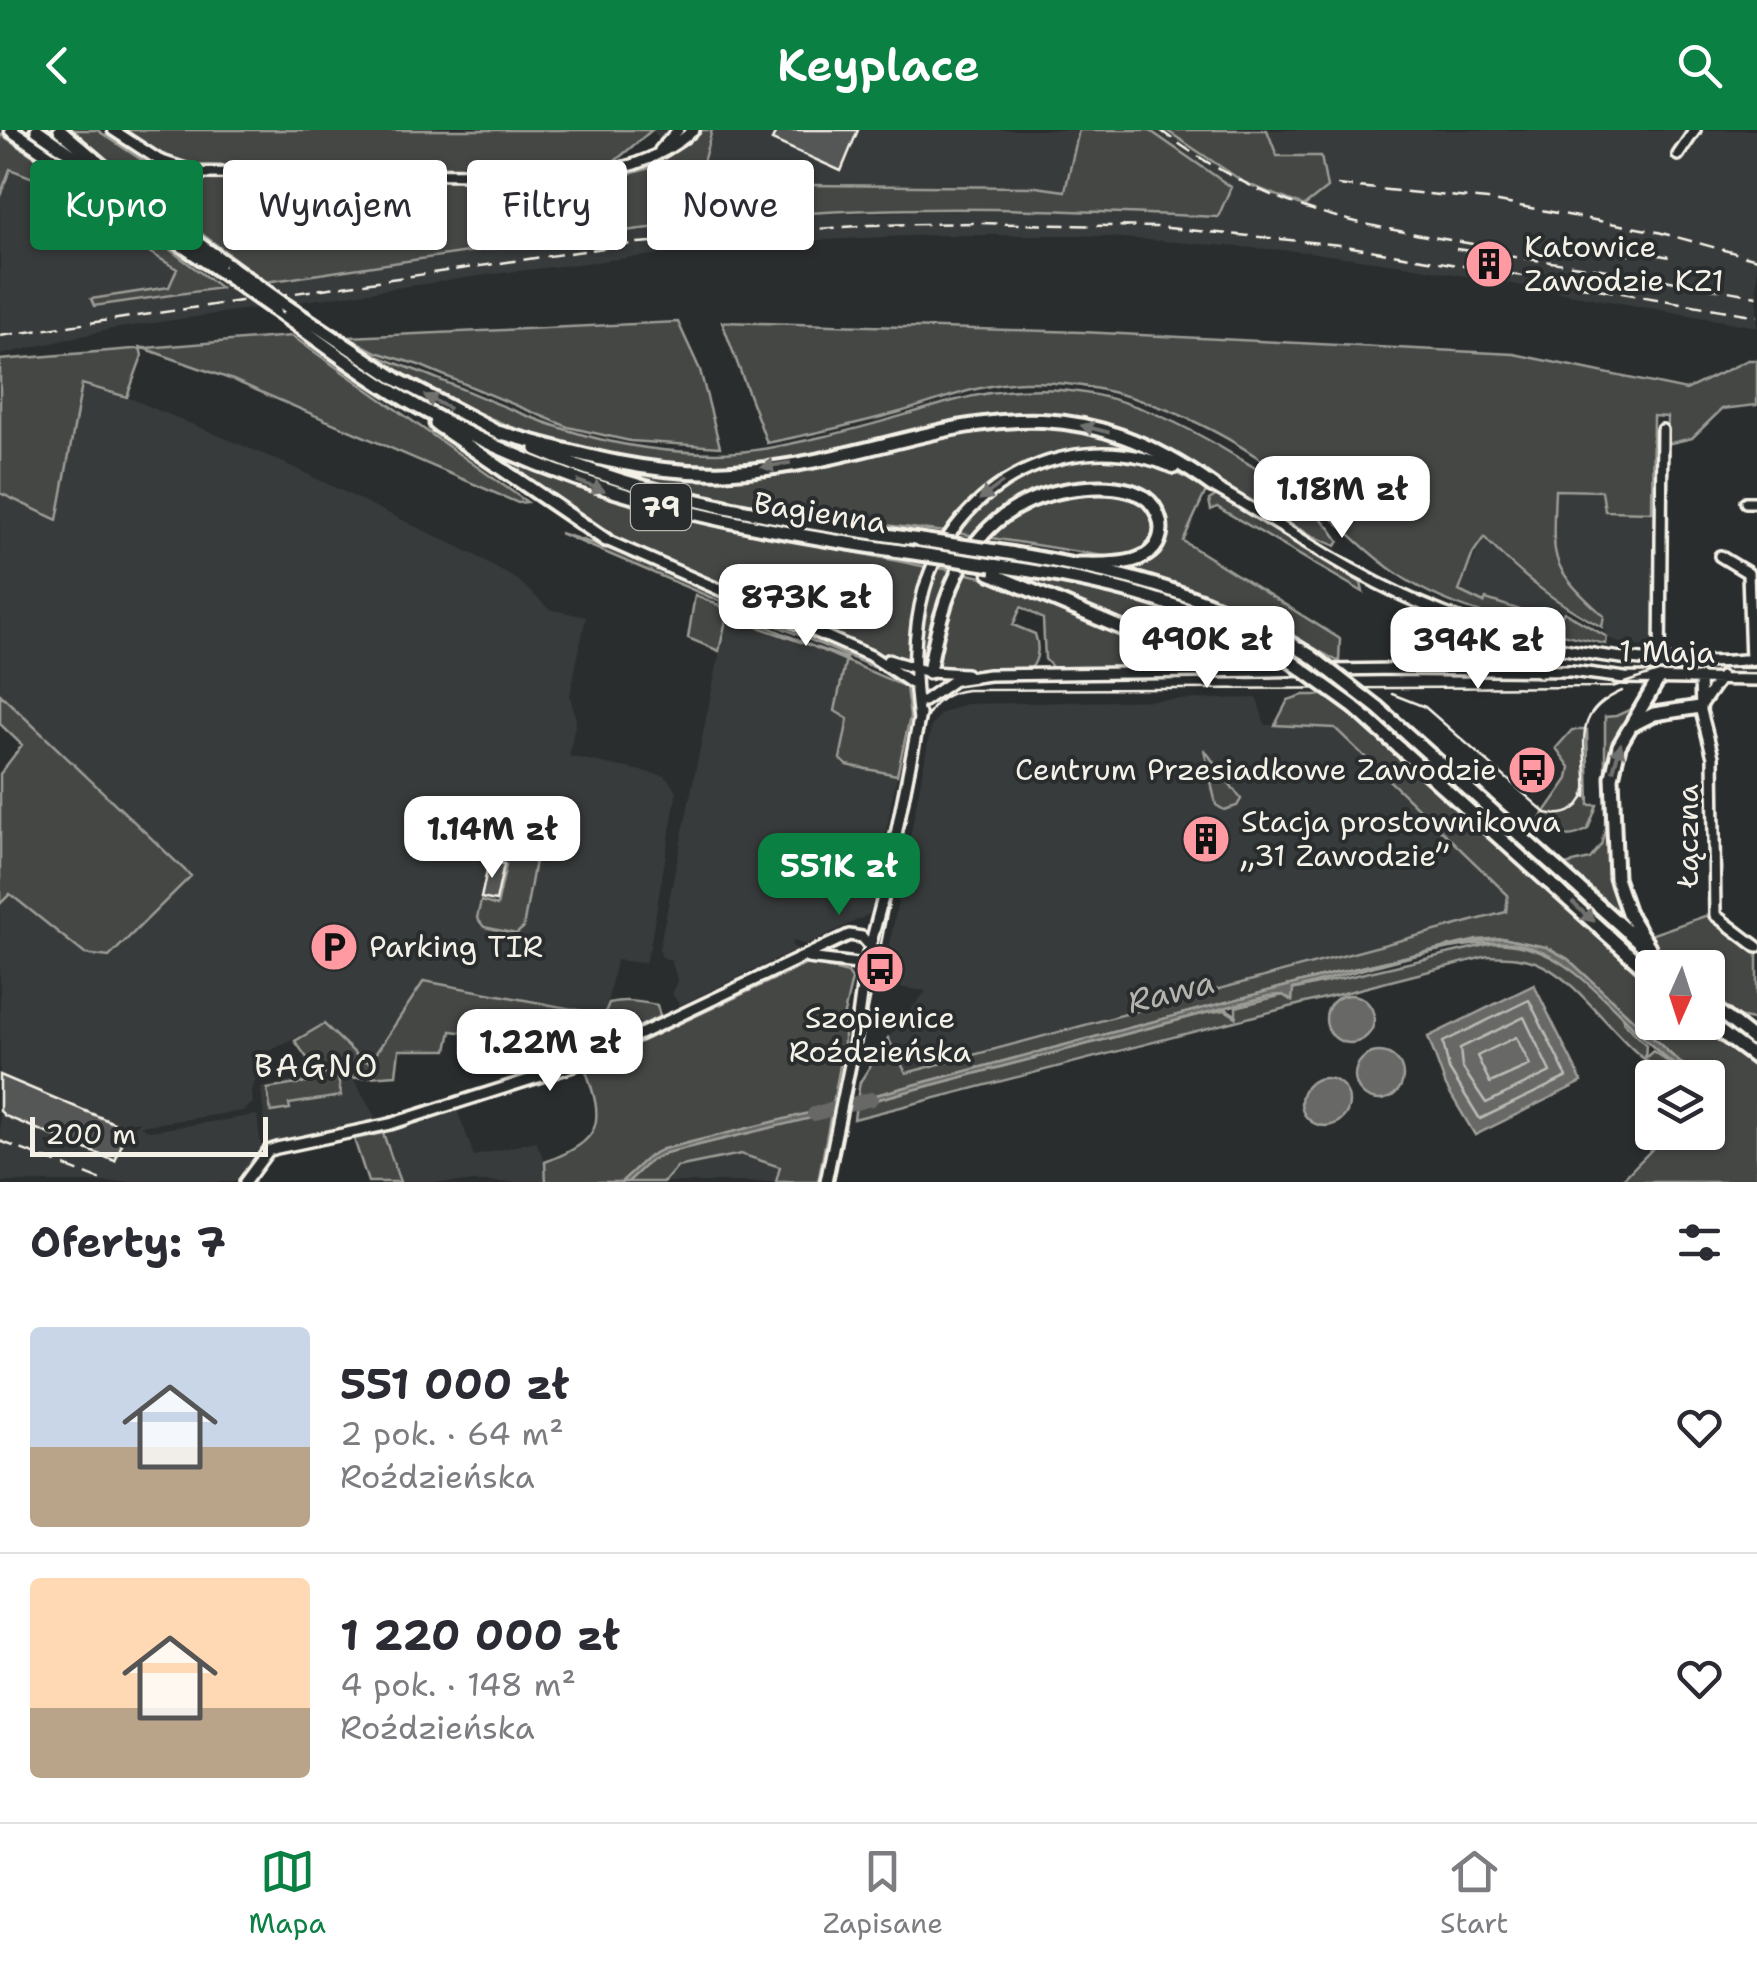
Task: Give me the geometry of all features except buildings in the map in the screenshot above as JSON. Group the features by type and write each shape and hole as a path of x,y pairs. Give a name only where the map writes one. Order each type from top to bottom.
{"main road":[{"name":"Bagienna","path":"11,130 225,269 288,313 307,332 418,408 517,456 612,493 732,524 907,552 944,552 991,569"},
{"name":"Bagienna","path":"37,130 81,160"},
{"path":"60,130 98,160"},
{"name":"Bagienna","path":"201,250 275,310 304,317 398,380 494,430 618,480 692,501 1078,564 1200,597 1311,656 1378,708 1650,950"},
{"path":"418,408 541,499 606,540"},
{"path":"494,430 640,468 727,472 776,466 985,421 1042,420 1095,428 1129,439 1190,469 1214,486"},
{"path":"929,672 942,602 950,582 967,553 1000,520 1044,496 1079,488 1122,490 1148,500 1160,518 1160,528 1148,554 1128,562 1078,564"},
{"path":"991,569 1086,580 1155,597 1222,622 1285,656 1354,707 1635,960"},
{"path":"991,569 1180,653 1240,670"},
{"path":"1650,950 1624,902 1613,862 1613,768 1631,726 1659,678"},
{"path":"1631,726 1654,714 1700,706"},
{"path":"1725,1017 1757,1042"},
{"path":"1728,1020 1757,1034"},
{"path":"1725,1036 1757,1060"}],"street":[{"path":"114,130 159,160 198,173 606,174 628,169 694,130"},
{"path":"658,152 678,130"},
{"path":"1678,154 1696,130"},
{"name":"1 Maja","path":"1660,662 1662,430"},
{"name":"1 Maja","path":"919,720 913,668 924,590 964,515 992,489 1028,468 1062,457 1092,453 1157,460 1214,486 1404,597 1473,625 1532,642 1630,661 1754,660 1748,572 1720,556"},
{"path":"606,540 871,656 929,672 989,675"},
{"path":"1532,642 1544,649 1548,658 1540,672"},
{"path":"871,656 914,685"},
{"path":"1659,678 1660,662"},
{"name":"1 Maja","path":"924,701 954,680 989,675 1240,670 1540,672 1757,680"},
{"path":"826,1182 869,945 929,672"},
{"name":"Łączna","path":"1700,678 1700,706 1713,757 1715,914 1757,947"},
{"path":"1700,706 1721,678"},
{"path":"245,1182 268,1151 390,1124 573,1066 875,923"},
{"path":"849,935 862,937 869,945"},
{"path":"801,958 823,956 865,965"}],"shaded area":[{"path":"68,130 97,130 142,160 104,160"},
{"path":"122,130 652,130 616,160 467,160 467,169 447,168 447,160 223,160 223,165 203,165 203,160 174,160 154,152"},
{"path":"652,130 1079,130 1066,191 1036,187 814,186 814,160 674,160"},
{"path":"703,130 712,130 704,160 662,160"},
{"path":"1079,130 1149,130 1231,187 1218,217 994,209 814,213 814,185 1036,187 1065,191"},
{"path":"1140,130 1757,130 1757,327 1307,252 1082,235 814,240 814,214 1007,209 1218,217"},
{"path":"1166,130 1267,130 1277,156 1321,156 1327,188 1304,206 1245,183"},
{"path":"0,134 40,160 30,160 30,177 10,169 0,196"},
{"path":"10,169 30,176 30,250 147,250 178,269 169,287 92,299 93,303 479,250 627,250 627,232 647,229 647,250 695,250 493,274 112,329 0,355 0,196"},
{"path":"647,169 647,229 627,231 627,175"},
{"path":"203,177 223,180 223,250 203,235"},
{"path":"447,180 467,180 467,250 483,250 266,282 223,250 447,250"},
{"path":"146,250 171,250 221,288 94,306 91,299 169,287 177,269"},
{"path":"678,322 700,370 720,447 630,441 568,427 419,365 376,352 348,337"},
{"path":"722,322 1082,332 1514,354 1686,390 1748,360 1757,360 1757,405 1722,409 1692,438 1667,444 1667,417 1653,416 1652,512 1605,511 1602,491 1555,490 1558,561 1573,585 1604,616 1602,627 1539,588 1484,537 1473,553 1459,591 1484,603 1486,599 1558,622 1564,612 1607,637 1606,644 1502,619 1428,592 1389,568 1262,460 1165,409 1096,388 1060,383 993,385 867,421 767,443"},
{"path":"292,336 527,502 518,503 233,380 143,348"},
{"path":"140,348 142,356 127,397 82,384 57,520 0,493 0,360"},
{"path":"362,350 570,431 637,447 675,451 729,453 782,446 991,393 1027,389 1096,395 1161,416 1242,460 1303,501 1339,541 1336,546 1301,530 1132,436 1057,416 1027,414 967,420 772,461 680,465 636,461 505,425 397,373"},
{"path":"82,384 127,397 282,462 475,555 519,581 549,609 586,617 570,695 576,720 569,756 665,776 677,791 645,963 616,960 605,1015 424,981 370,1063 323,1024 262,1055 252,1092 253,1103 243,1111 140,1126 150,1131 257,1115 261,1146 235,1182 0,1182 0,904 9,894 85,954 190,876 0,694 0,493 57,519"},
{"path":"1023,424 1090,432 1148,453 1087,451 1035,461 989,486 946,532 771,512 661,488 595,466 650,475 712,477 957,431"},
{"path":"466,438 568,482 668,514 927,567 910,634 909,663 870,651 615,539"},
{"path":"1121,458 1166,469 1211,489 1205,493 1183,541 1340,639 1339,662 1207,594 1130,569 1162,542 1152,498 1063,486 976,536 956,533 988,498 1028,474 1073,461"},
{"path":"1555,489 1603,491 1606,511 1658,512 1656,647 1625,646 1607,637 1602,627 1604,616 1571,586 1553,557"},
{"path":"1083,492 1117,493 1149,507 1154,527 1152,542 1142,552 1122,559 986,537 1028,507"},
{"path":"1217,495 1361,583 1363,592 1217,507 1211,510 1209,500"},
{"path":"560,533 607,548 897,672 906,681"},
{"path":"1484,536 1512,567 1567,609 1558,622 1487,599 1484,603 1459,591"},
{"path":"938,568 952,570 939,600 927,654 921,657 922,612"},
{"path":"960,572 1003,582 1206,667 1053,668 1045,659 1043,619 1021,607 1013,625 1035,634 1038,652 1031,668 933,668"},
{"path":"1012,573 1087,587 1152,605 1215,629 1282,663 1219,660 1167,643"},
{"path":"695,595 812,646 727,616 719,651 688,638"},
{"path":"727,616 846,658 836,710 848,719 847,765 897,775 870,914 806,945 793,941 792,946 798,949 680,1005 672,994 678,981 671,961 662,957 659,949"},
{"path":"1488,634 1544,656 1539,665 1488,666"},
{"path":"845,661 906,687 910,717 897,775 847,765 840,759 848,719 835,711"},
{"path":"0,694 191,876 109,957 85,954 10,894 0,904 0,774 22,745 0,724"},
{"path":"1303,695 1328,695 1360,719 1635,967 1635,1021 1568,959 1551,949 1502,938 1477,940 1336,973 857,1100 860,1082 888,1038 906,1073 1506,912 1508,895 1335,728 1275,725 1288,700"},
{"path":"1257,698 1265,725 1335,728 1508,895 1506,912 905,1073 888,1038 926,991 882,985 931,727 940,714 965,704"},
{"path":"1358,701 1639,950 1635,953"},
{"path":"1642,704 1608,783 1611,875 1635,931 1561,866 1590,859 1601,845 1605,830 1605,717"},
{"path":"1572,730 1587,730 1589,805 1597,805 1588,829 1575,835 1561,835 1549,830 1540,819 1568,779 1570,767 1556,748"},
{"path":"1204,749 1241,799 1237,806 1224,810 1216,805"},
{"path":"495,828 535,861 523,928 516,934 484,927 477,918 481,901 497,906 506,865 489,861"},
{"path":"1711,914 1757,952 1757,1014 1753,1020 1733,1016 1725,1009 1725,950 1660,950 1650,935"},
{"path":"1494,943 1514,945 1533,949 1565,965 1621,1014 1635,1034 1635,1040 1646,1045 1645,1058 1653,1051 1665,1060 1646,1060 1556,973 1529,960 1488,956 854,1119 856,1105 1206,1013 1225,1010 1236,1017 1236,1007 1283,995 1292,1000 1292,990"},
{"path":"809,963 848,973 852,979 844,1014 844,1045 818,1182 776,1182 780,1167 741,1154 677,1167 664,1182 546,1182 545,1162 579,1146 594,1127 595,1103 585,1068"},
{"path":"424,981 604,1015 609,1003 645,1003 657,1005 660,1016 578,1057 527,1071 530,1041 451,1031 447,1050 399,1050 396,1075 353,1078 348,1070 319,1075 295,1041 324,1024 362,1060 370,1062"},
{"path":"1655,1040 1722,1040 1757,1065 1757,1182 1620,1182 1651,1150 1725,1150 1725,1060 1677,1060"},
{"path":"348,1070 377,1120 266,1146 261,1088"},
{"path":"338,1077 341,1096 289,1104 290,1109 271,1112 267,1089"},
{"path":"456,1106 474,1156 536,1141 545,1162 546,1182 400,1182 383,1133"},
{"path":"383,1133 400,1182 368,1182 354,1139"},
{"path":"741,1153 781,1167 776,1182 664,1182 677,1167"}],"water":[{"path":"1502,938 1546,947 1568,959 1635,1021 1635,1029 1598,992 1545,954 1517,944 1468,945 1293,989 1292,1001 1283,995 1269,996 856,1105 857,1100 1460,944"},
{"path":"1534,985 1582,1082 1475,1135 1446,1086 1428,1037"},
{"path":"1350,995 1367,1002 1374,1019 1367,1036 1350,1043 1333,1036 1326,1019 1333,1002"},
{"path":"1646,1040 1655,1040 1677,1060 1666,1059"},
{"path":"1379,1052 1396,1059 1403,1076 1396,1093 1379,1100 1362,1093 1355,1076 1362,1059"},
{"path":"1325,1078 1342,1085 1349,1102 1342,1119 1325,1126 1308,1119 1301,1102 1308,1085"},
{"path":"833,1107 832,1113 666,1153 650,1161 628,1182 621,1182 649,1156 663,1149"}],"waterway":[{"path":"1225,1008 1237,1016"},
{"name":"Rawa","path":"814,1114 871,1099"}],"tram line":[{"path":"834,1182 925,721 932,708 947,696 967,690 1612,687 1670,668 1757,668"},
{"path":"1586,797 1587,722 1605,700 1622,691"},
{"path":"1392,694 1425,707 1546,813 1561,814 1573,809 1582,800 1587,785"}],"railway":[{"path":"1160,130 1236,178 1309,209 1473,244"},
{"path":"1337,185 1488,200 1658,232 1757,259"},
{"path":"0,336 638,243 870,225 976,223 1158,227 1340,245 1757,316"},
{"path":"1456,249 1757,296"},
{"path":"1603,250 1630,255"},
{"path":"1654,254 1676,258"},
{"path":"0,1141 106,1182"}],"place":[{"name":"Katowice Zawodzie KZ1","path":"1489,264"},
{"name":"Centrum Przesiadkowe Zawodzie","path":"1532,770"},
{"name":"Stacja prostownikowa „31 Zawodzie”","path":"1206,839"},
{"name":"Parking TIR","path":"334,947"},
{"name":"Szopienice Roździeńska","path":"880,969"}],"district":[{"name":"BAGNO","path":"317,1066"}]}
